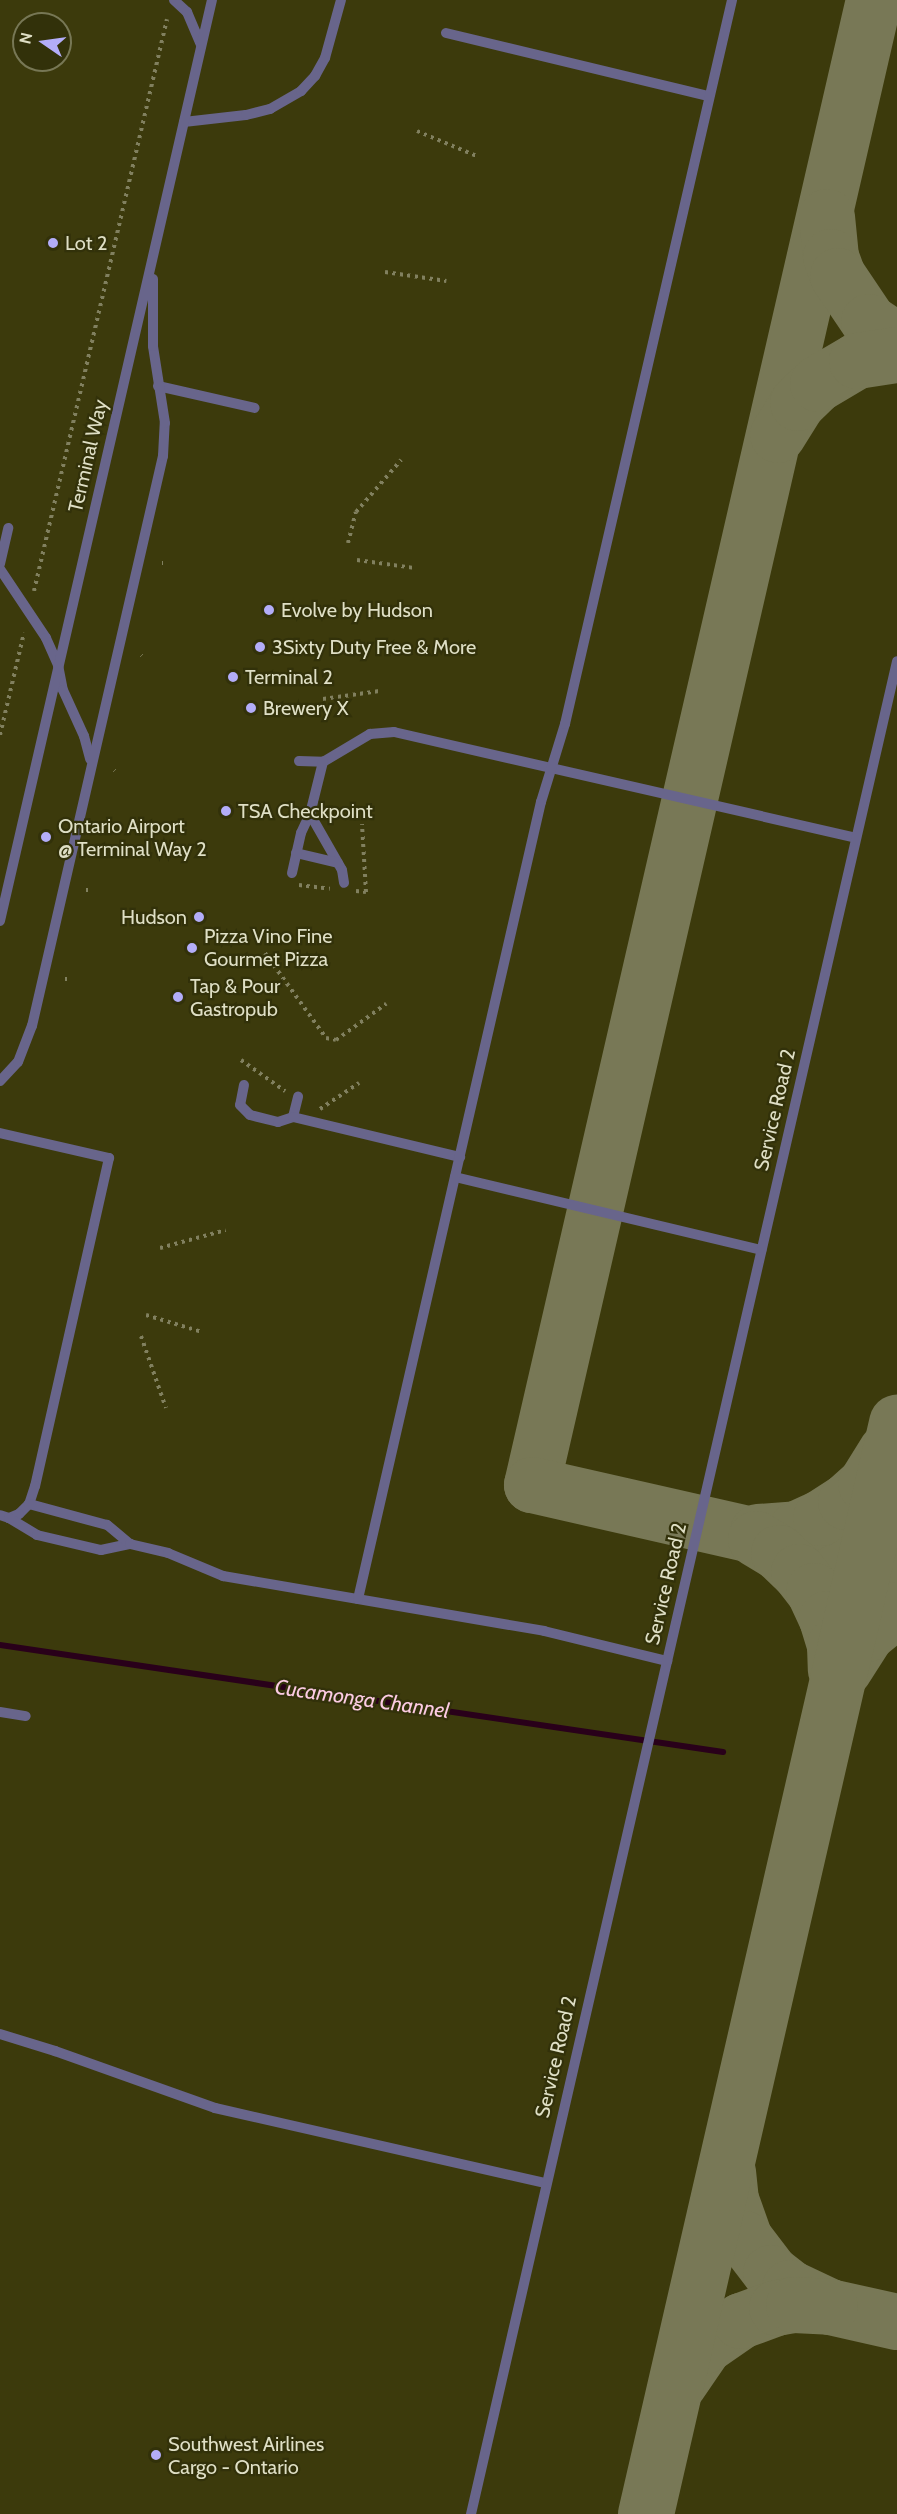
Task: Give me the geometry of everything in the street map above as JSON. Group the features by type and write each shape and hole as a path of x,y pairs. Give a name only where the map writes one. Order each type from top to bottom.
{"lane":[{"path":"174,0 187,12 201,45"},
{"name":"Terminal Way","path":"0,921 212,0"},
{"path":"184,122 246,115 270,109 301,91 315,76 325,57 341,0"},
{"path":"358,1599 541,802 565,724 732,0"},
{"path":"446,33 710,96"},
{"path":"0,1082 18,1062 32,1026 163,456 165,423 153,346 152,261"},
{"path":"158,386 255,408"},
{"path":"0,564 8,528"},
{"path":"0,569 46,638 58,665 63,690 84,736 91,765"},
{"name":"Service Road 2","path":"471,2514 897,661"},
{"path":"299,761 323,762 370,734 382,731 856,838"},
{"path":"292,873 301,833 310,814 323,762"},
{"path":"310,814 338,862 344,883"},
{"path":"296,854 338,862"},
{"path":"244,1085 240,1105 250,1115 278,1122 293,1117 460,1157"},
{"path":"293,1117 298,1097"},
{"path":"0,1133 109,1158 35,1486 29,1504 19,1514 4,1517"},
{"path":"455,1178 761,1250"},
{"path":"29,1504 107,1525 130,1544"},
{"path":"4,1517 37,1535 101,1550 130,1544 168,1553 223,1576 544,1631 667,1661"},
{"path":"0,1712 26,1716"},
{"path":"0,2034 55,2050 237,2114 546,2182"}],"path":[{"path":"0,735 167,19"},
{"path":"417,131 479,158"},
{"path":"385,272 446,280"},
{"path":"348,543 356,512 401,460"},
{"path":"357,560 415,568"},
{"path":"323,699 380,691"},
{"path":"265,953 326,1038 336,1040 386,1004"},
{"path":"160,1248 226,1230"},
{"path":"146,1315 202,1332"},
{"path":"141,1336 166,1408"}],"shaded area":[{"path":"0,0 897,0 897,2514 0,2514"}],"waterway":[{"name":"Cucamonga Channel","path":"0,1645 723,1752"}],"taxiway":[{"path":"874,0 532,1485 897,1568"},
{"path":"827,217 831,257 838,276 869,322 897,341"},
{"path":"778,435 798,403 818,384 857,361 897,355"},
{"path":"646,2514 897,1423"},
{"path":"758,1532 797,1529 821,1518 846,1502 866,1484 887,1451"},
{"path":"756,1539 779,1553 799,1572 814,1591 827,1619 835,1646 836,1670"},
{"path":"844,1670 867,1634 897,1610"},
{"path":"728,2172 731,2200 745,2239 771,2273 790,2288 830,2307 897,2322"},
{"path":"679,2384 705,2346 741,2321 777,2308 794,2305 830,2307"}],"place":[{"name":"Lot 2","path":"53,243"},
{"name":"Evolve by Hudson","path":"269,610"},
{"name":"3Sixty Duty Free & More","path":"260,647"},
{"name":"Terminal 2","path":"233,677"},
{"name":"Brewery X","path":"251,708"},
{"name":"TSA Checkpoint","path":"226,811"},
{"name":"Ontario Airport @ Terminal Way 2","path":"46,837"},
{"name":"Hudson","path":"199,917"},
{"name":"Pizza Vino Fine Gourmet Pizza","path":"192,948"},
{"name":"Tap & Pour Gastropub","path":"178,997"},
{"name":"Southwest Airlines Cargo - Ontario","path":"156,2455"}]}
